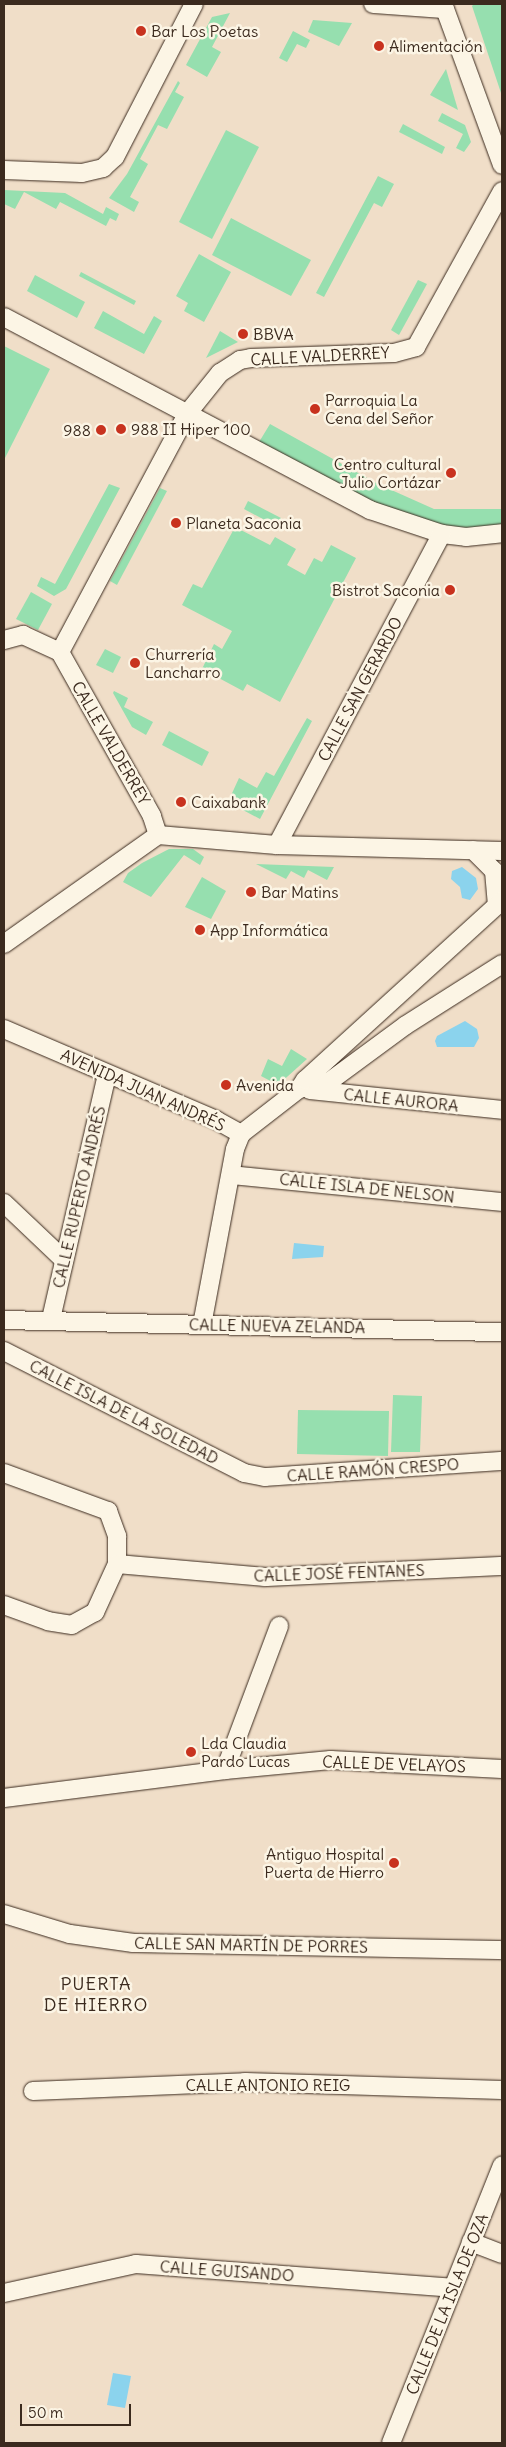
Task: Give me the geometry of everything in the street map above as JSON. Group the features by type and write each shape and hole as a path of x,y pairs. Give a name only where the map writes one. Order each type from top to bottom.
{"street":[{"path":"4,170 82,173 103,168 115,157 194,4"},
{"path":"373,4 447,6 502,165"},
{"name":"CALLE VALDERREY","path":"163,836 60,652 187,414 220,373 240,360 394,353 416,347 502,191"},
{"path":"4,317 370,510 442,534 466,537 502,533"},
{"name":"CALLE SAN GERARDO","path":"277,844 442,534"},
{"path":"4,640 23,635 60,652"},
{"path":"4,944 163,836 277,844 502,851"},
{"path":"241,1134 299,1089 305,1080 500,903 494,871 473,850"},
{"path":"299,1089 330,1081 406,1025 502,964"},
{"name":"AVENIDA JUAN ANDRÉS","path":"4,1029 216,1120 241,1134 235,1149 202,1325"},
{"name":"CALLE RUPERTO ANDRÉS","path":"52,1319 106,1074"},
{"name":"CALLE AURORA","path":"299,1089 502,1110"},
{"name":"CALLE ISLA DE NELSON","path":"231,1175 502,1202"},
{"path":"4,1203 64,1260"},
{"name":"CALLE NUEVA ZELANDA","path":"4,1320 52,1319 202,1325 502,1332"},
{"name":"CALLE ISLA DE LA SOLEDAD","path":"4,1351 244,1473"},
{"name":"CALLE RAMÓN CRESPO","path":"244,1473 266,1477 502,1462"},
{"path":"4,1472 108,1511 117,1536 117,1564 95,1612 72,1625 48,1622 4,1605"},
{"name":"CALLE JOSÉ FENTANES","path":"117,1564 265,1577 502,1566"},
{"path":"225,1770 279,1626"},
{"name":"CALLE DE VELAYOS","path":"4,1798 225,1770 332,1760 502,1769"},
{"name":"CALLE SAN MARTÍN DE PORRES","path":"4,1914 70,1934 133,1943 502,1950"},
{"name":"CALLE ANTONIO REIG","path":"33,2090 245,2082 502,2090"},
{"name":"CALLE DE LA ISLA DE OZA","path":"391,2443 502,2165"},
{"path":"471,2242 502,2254"},
{"name":"CALLE GUISANDO","path":"4,2293 136,2264 452,2288"}],"green space":[{"path":"474,4 502,4 502,96 472,6"},
{"path":"230,13 212,47 221,52 207,77 186,65 212,17"},
{"path":"313,20 352,23 339,46 308,32"},
{"path":"293,31 310,40 306,48 297,44 287,62 279,58"},
{"path":"446,69 458,110 430,95"},
{"path":"178,81 180,83 175,92 184,97 167,129 158,125 140,159 148,164 130,197 139,202 134,212 109,198 127,174"},
{"path":"442,113 465,125 471,142 464,152 456,148 463,134 438,121"},
{"path":"403,124 445,147 442,154 399,132"},
{"path":"226,130 259,147 212,239 179,222"},
{"path":"378,176 394,184 382,207 374,203 324,297 316,293"},
{"path":"4,190 65,193 103,214 106,207 119,214 116,221 110,218 106,226 60,202 56,209 24,192 15,209 4,204"},
{"path":"231,218 311,260 291,296 212,255"},
{"path":"199,254 231,272 204,322 184,311 188,303 176,296"},
{"path":"81,272 136,301 134,305 79,276"},
{"path":"35,275 85,302 77,318 27,291"},
{"path":"418,280 427,284 399,335 391,330"},
{"path":"103,311 144,334 154,316 162,321 144,354 94,328"},
{"path":"220,331 238,342 206,358"},
{"path":"4,346 50,369 4,460"},
{"path":"270,424 378,484 434,509 502,509 502,529 444,532 373,507 256,447"},
{"path":"109,484 120,488 66,589 54,596 37,586 41,577 55,584"},
{"path":"160,488 167,491 117,585 110,581"},
{"path":"248,501 281,518 276,526 244,509"},
{"path":"235,527 270,545 275,537 296,549 287,565 305,575 314,558 322,562 331,545 356,558 280,702 247,684 243,691 202,669 214,644 222,649 232,631 182,605 193,584 202,588"},
{"path":"31,592 52,604 38,630 16,619"},
{"path":"105,649 121,657 113,673 96,665"},
{"path":"114,691 128,698 124,707 153,722 146,735 132,727 113,693"},
{"path":"307,718 312,721 260,819 228,802 239,778 257,788 266,772 274,776"},
{"path":"169,731 209,752 202,766 162,745"},
{"path":"169,849 193,849 204,857 200,865 184,855 151,897 123,882 128,873 142,863"},
{"path":"256,864 334,867 327,880 308,870 304,878 291,871 286,879"},
{"path":"202,877 226,891 211,919 185,907"},
{"path":"291,1049 307,1059 278,1085 261,1076 268,1059 282,1066"},
{"path":"393,1395 422,1396 420,1452 391,1452"},
{"path":"298,1410 389,1411 388,1456 297,1454"}],"water":[{"path":"462,867 476,878 478,889 470,900 462,898 460,887 451,879 452,871"},
{"path":"465,1021 477,1029 479,1038 474,1047 437,1047 435,1041 437,1036"},
{"path":"294,1243 324,1246 323,1257 292,1259"},
{"path":"113,2373 131,2376 125,2408 107,2405"}],"place":[{"name":"Bar Los Poetas","path":"141,31"},
{"name":"Alimentación","path":"379,46"},
{"name":"BBVA","path":"243,334"},
{"name":"Parroquia La Cena del Señor","path":"315,409"},
{"name":"988 II Hiper 100","path":"121,429"},
{"name":"988","path":"101,430"},
{"name":"Centro cultural Julio Cortázar","path":"451,473"},
{"name":"Planeta Saconia","path":"176,523"},
{"name":"Bistrot Saconia","path":"450,590"},
{"name":"Churrería Lancharro","path":"135,663"},
{"name":"Caixabank","path":"181,802"},
{"name":"Bar Matins","path":"251,892"},
{"name":"App Informática","path":"200,930"},
{"name":"Avenida","path":"226,1085"},
{"name":"Lda Claudia Pardo Lucas","path":"191,1752"},
{"name":"Antiguo Hospital Puerta de Hierro","path":"394,1863"}],"district":[{"name":"PUERTA DE HIERRO","path":"96,1995"}]}
